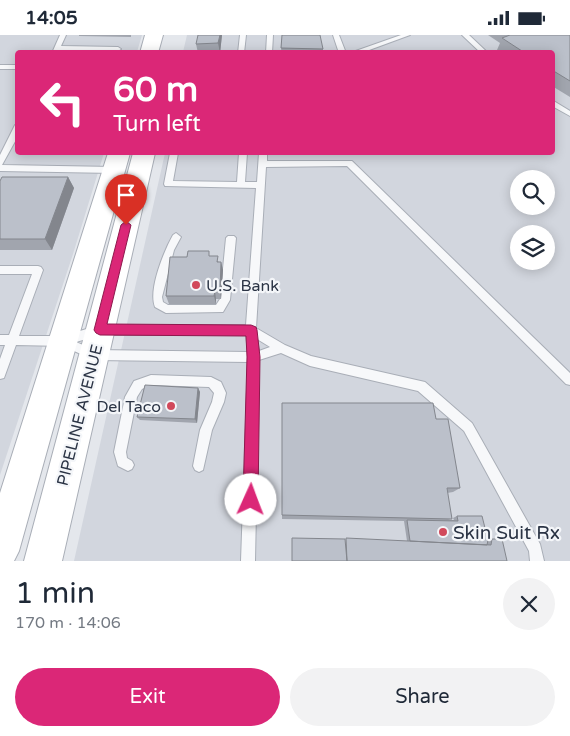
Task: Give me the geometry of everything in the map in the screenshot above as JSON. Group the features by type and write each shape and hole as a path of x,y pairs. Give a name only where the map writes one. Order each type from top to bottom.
{"main road":[{"path":"150,50 154,35"},
{"path":"116,161 142,161"},
{"name":"PIPELINE AVENUE","path":"0,551 116,161"},
{"name":"PIPELINE AVENUE","path":"43,561 142,161"}],"lane":[{"path":"63,35 56,50 118,49"},
{"path":"241,50 243,35"},
{"path":"268,50 270,35"},
{"path":"336,35 342,50"},
{"path":"362,50 407,35"},
{"path":"465,35 482,50"},
{"path":"0,67 15,67"},
{"path":"555,104 570,114"},
{"path":"0,163 15,133"},
{"path":"174,155 168,184 261,185"},
{"path":"241,184 243,155"},
{"path":"248,561 254,357 251,330 263,155"},
{"path":"0,168 116,161"},
{"path":"262,164 349,163 570,380"},
{"path":"176,237 169,249 157,297 159,304 166,309 219,309 225,300 231,238"},
{"path":"0,270 38,270 0,374"},
{"path":"63,341 97,342 251,330 280,348 310,361 420,386 468,427 535,549 537,561"},
{"path":"0,340 97,342 254,357 280,348"},
{"path":"128,465 122,462 120,452 131,397 134,389 141,382 151,380 211,382 217,386 220,393 218,402 206,430 199,466"}],"shaded area":[{"path":"0,35 142,35 138,50 15,50 15,155 103,155 73,254 0,475"},
{"path":"187,35 570,35 570,561 74,561 165,155 555,155 555,50 183,50"}],"building":[{"path":"198,35 220,35 218,43 196,44"},
{"path":"282,35 320,35 323,49 281,48"},
{"path":"510,35 570,35 570,81 555,72 555,50 520,50 502,38"},
{"path":"2,177 68,177 45,239 0,239 0,181"},
{"name":"U.S. Bank","path":"188,251 209,251 209,256 218,256 217,262 221,262 220,291 215,291 214,296 166,296 170,257 187,257"},
{"name":"Del Taco","path":"145,385 198,388 195,419 137,417"},
{"path":"282,403 433,403 436,419 448,419 460,488 447,488 452,519 282,515"},
{"name":"Skin Suit Rx","path":"457,516 482,516 488,540 487,545 410,541 407,520 458,521"},
{"path":"292,538 345,539 347,561 292,561"},
{"path":"346,538 491,545 492,539 502,539 507,561 347,561"}],"place":[{"name":"U.S. Bank","path":"196,285"},
{"name":"Del Taco","path":"171,406"},
{"name":"Skin Suit Rx","path":"443,532"}],"route":[{"path":"126,225 100,330 251,330 254,357 251,500"}]}
